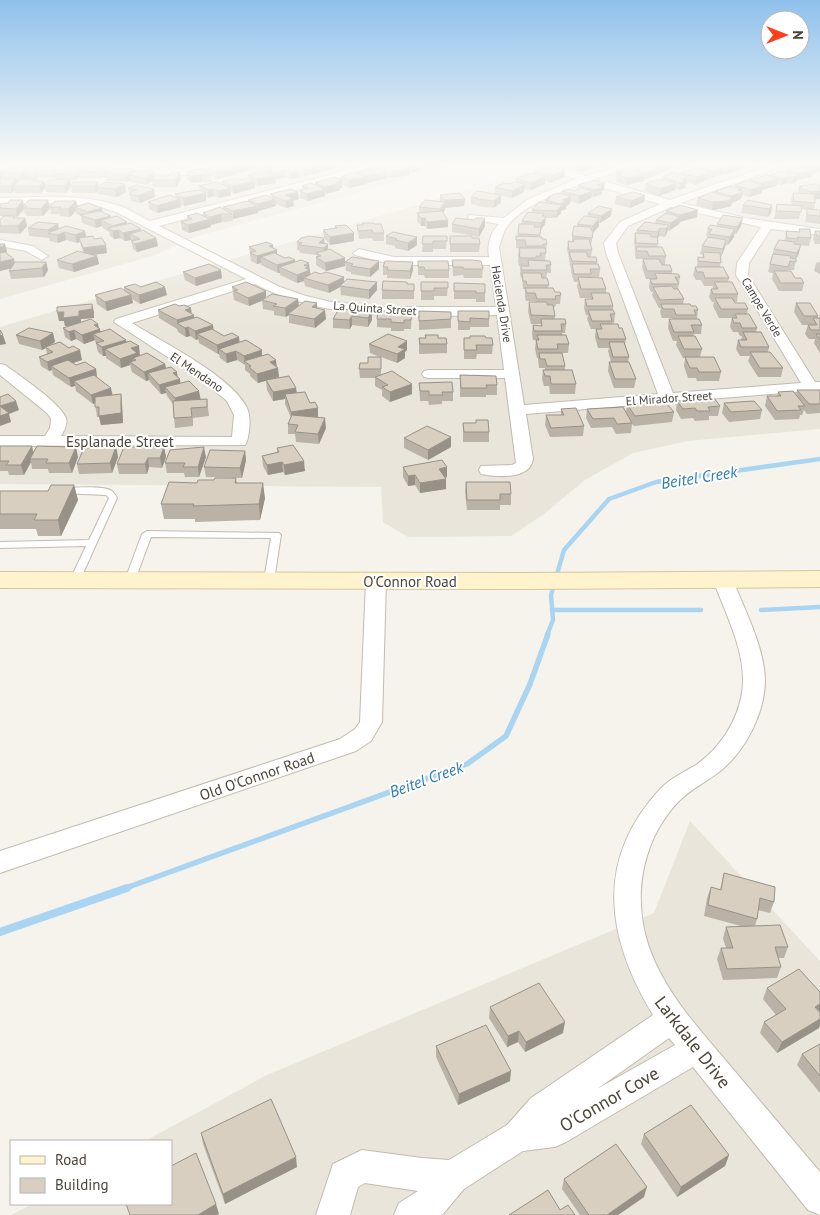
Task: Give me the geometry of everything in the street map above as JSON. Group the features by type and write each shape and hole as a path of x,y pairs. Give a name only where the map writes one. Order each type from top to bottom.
{"main road":[{"name":"O'Connor Road","path":"0,580 527,581 820,579"}],"street":[{"name":"La Quinta Street","path":"141,221 287,295 339,306 379,310 503,311"},
{"path":"149,225 165,221"},
{"name":"Hacienda Drive","path":"487,470 513,470 520,468 524,464 518,410 495,261 494,238 504,221"},
{"path":"631,221 624,224 615,233 610,243 612,253 668,398"},
{"path":"743,221 766,226 820,232"},
{"name":"Campe Verde","path":"766,226 743,263 742,275 816,387"},
{"path":"0,243 28,248 42,256"},
{"path":"359,253 394,260 495,261"},
{"name":"El Mendano","path":"240,442 241,413 230,394 214,381 120,322 256,280"},
{"path":"0,368 53,410 60,419 58,428 51,441"},
{"path":"430,374 512,374"},
{"name":"El Mirador Street","path":"518,410 816,387"},
{"name":"Esplanade Street","path":"0,441 240,442"},
{"name":"Larkdale Drive","path":"723,580 751,658 754,681 748,715 734,742 716,762 671,794 641,836 629,868 626,886 629,927 635,949 654,994 672,1020 820,1198"},
{"name":"Old O'Connor Road","path":"0,862 348,745 363,735 371,722 376,581"},
{"name":"O'Connor Cove","path":"411,1215 430,1203 452,1178 518,1136 542,1109 672,1020"},
{"name":"O'Connor Cove","path":"518,1136 555,1131 696,1049"},
{"path":"333,1215 345,1176 362,1166 452,1178"}],"lane":[{"path":"58,491 97,491 109,493 113,498 75,580"},
{"path":"130,580 147,534 276,535 268,580"},
{"path":"0,545 92,543"}],"shaded area":[{"path":"0,221 254,221 194,237 156,255 0,299"},
{"path":"363,221 820,221 820,429 688,441 633,453 585,480 544,514 511,536 408,537 383,522 381,487 0,484 0,327"},
{"path":"690,821 820,961 820,1215 11,1215 30,1205 172,1205 172,1140 147,1140 267,1075 654,913"}],"building":[{"path":"0,221 23,221 18,226 0,226"},
{"path":"102,221 127,222 112,226"},
{"path":"186,221 204,221 188,225 181,222"},
{"path":"454,221 484,221 479,229 452,224"},
{"path":"522,221 543,221 541,223"},
{"path":"580,221 597,221 593,226 577,224"},
{"path":"660,221 674,221 671,223"},
{"path":"719,221 741,221 737,227 717,224"},
{"path":"38,222 58,224 48,230 28,228"},
{"path":"645,222 669,225 666,229 660,228 658,232 637,230"},
{"path":"131,223 141,229 123,233 119,230 113,231 108,228"},
{"path":"362,223 381,224 384,233 373,233 372,230 358,231 357,225 363,225"},
{"path":"519,224 535,224 534,227 541,227 540,235 518,234"},
{"path":"346,225 354,233 330,237 323,230 337,228 335,226"},
{"path":"710,225 735,229 730,237 709,234 712,229 708,229"},
{"path":"66,226 85,231 75,235 65,232 57,235 48,233"},
{"path":"574,226 591,227 593,231 592,238 572,236"},
{"path":"799,229 810,229 811,238 787,238 786,231 800,232"},
{"path":"143,230 156,238 135,244 131,241 140,239 130,234"},
{"path":"815,231 820,231 820,236 817,236"},
{"path":"393,232 417,237 408,243 386,236"},
{"path":"635,233 650,234 651,237 657,237 658,244 636,243"},
{"path":"93,236 94,239 102,238 106,245 83,248 79,238"},
{"path":"309,236 324,238 319,243 328,244 324,248 299,245 302,243 297,242 301,238"},
{"path":"423,236 447,236 447,241 433,241 433,244 422,244"},
{"path":"450,236 472,236 472,238 479,238 480,244 450,244"},
{"path":"516,236 542,237 542,239 546,239 547,244 543,244 543,246 526,246 525,240 516,240"},
{"path":"708,237 726,240 723,249 702,246"},
{"path":"573,239 589,239 592,250 569,250 568,241 574,242"},
{"path":"779,240 795,242 794,244 801,245 797,253 774,249"},
{"path":"267,242 273,245 269,246 277,250 257,256 250,253 256,251 249,247"},
{"path":"636,247 662,247 666,256 649,256 647,251 637,251"},
{"path":"519,248 545,248 546,253 540,253 541,256 536,256 536,258 520,258"},
{"path":"330,249 345,258 325,263 316,257 321,256 316,253"},
{"path":"78,251 97,256 72,264 57,260"},
{"path":"5,252 14,259 0,262 0,253"},
{"path":"569,252 586,252 588,257 596,257 597,262 572,261"},
{"path":"703,252 720,253 721,263 698,261 698,257 704,258"},
{"path":"274,253 295,260 277,265 261,257"},
{"path":"773,254 791,256 790,258 796,259 796,262 790,261 788,267 770,264"},
{"path":"352,257 379,261 370,269 351,266 353,264 345,262"},
{"path":"643,259 659,259 662,265 670,265 672,271 647,271"},
{"path":"301,260 309,263 304,265 309,267 305,268 310,270 297,275 279,267"},
{"path":"452,260 481,261 483,269 453,267"},
{"path":"528,260 550,261 551,265 546,265 547,270 521,270 521,266 529,266"},
{"path":"385,261 413,262 410,271 387,270 388,267 383,267"},
{"path":"418,261 448,261 449,270 425,270 424,267 418,267"},
{"path":"15,262 46,262 42,268 9,271"},
{"path":"209,264 221,270 195,278 183,272"},
{"path":"572,264 598,264 600,269 590,269 591,274 574,274"},
{"path":"695,267 723,267 729,278 705,278 703,272 697,272"},
{"path":"774,271 791,271 795,278 801,278 804,283 781,283"},
{"path":"315,272 321,274 326,272 344,277 328,285 304,278"},
{"path":"522,273 541,273 542,278 547,278 549,285 527,285 526,281 523,281"},
{"path":"655,273 678,274 680,277 675,277 679,284 652,284 650,279 657,279"},
{"path":"578,277 602,278 606,289 581,289"},
{"path":"347,279 377,282 369,290 340,286"},
{"path":"383,281 414,284 414,291 382,290"},
{"path":"156,282 165,287 139,295 124,287 135,284 141,287"},
{"path":"246,282 266,291 248,298 234,291 238,290 232,287"},
{"path":"421,282 448,282 448,288 434,288 434,291 421,291"},
{"path":"714,282 732,282 738,294 713,294 711,289 718,289"},
{"path":"454,283 485,284 485,293 454,291"},
{"path":"672,286 674,289 678,289 684,299 660,300 653,287"},
{"path":"121,288 131,295 105,302 95,295"},
{"path":"525,288 553,288 555,292 560,292 561,295 555,296 556,299 537,299 535,293 527,293"},
{"path":"591,293 609,293 613,306 587,306 585,299 593,299"},
{"path":"272,294 298,299 285,308 273,306 277,304 262,300"},
{"path":"715,298 732,298 735,303 745,303 748,309 721,309"},
{"path":"305,301 317,303 312,307 325,310 314,319 288,314"},
{"path":"529,302 547,302 547,305 553,305 555,316 531,315"},
{"path":"796,303 810,303 818,316 804,316"},
{"path":"92,304 92,309 79,311 79,316 63,318 64,312 57,312 57,307"},
{"path":"175,304 191,308 185,310 194,315 177,320 158,310"},
{"path":"661,304 690,304 691,306 696,306 698,310 694,310 696,315 676,315 674,309 663,309"},
{"path":"339,309 372,311 368,318 352,316 349,320 333,319"},
{"path":"588,310 613,310 615,314 610,314 612,321 592,321"},
{"path":"378,311 412,311 411,320 404,320 404,323 391,322 391,319 377,319"},
{"path":"419,311 451,312 451,319 419,321"},
{"path":"458,311 489,311 489,319 470,318 470,322 458,321"},
{"path":"735,314 749,314 757,328 742,328 740,323 734,323 732,318 737,318"},
{"path":"197,317 213,325 195,331 177,323"},
{"path":"813,318 820,318 820,330 811,330 808,325 817,325"},
{"path":"91,319 98,324 94,325 100,329 82,335 74,330 69,332 63,328"},
{"path":"541,319 565,319 566,324 561,324 562,331 534,331 533,325 542,326"},
{"path":"669,319 699,319 702,325 691,325 694,332 674,332"},
{"path":"600,324 618,324 619,328 622,328 626,339 599,339 596,329 602,329"},
{"path":"29,328 53,333 40,341 16,335"},
{"path":"110,329 126,340 102,347 96,343 104,341 93,334"},
{"path":"212,329 224,336 232,333 239,337 217,345 197,334"},
{"path":"743,332 761,332 769,347 741,347 738,340 747,340"},
{"path":"388,334 407,341 398,347 405,349 397,354 369,344"},
{"path":"425,335 438,335 438,338 446,338 447,344 420,344 419,338 426,338"},
{"path":"537,335 566,335 569,344 557,344 558,349 538,349 536,340 539,340"},
{"path":"470,336 492,338 493,345 476,345 477,350 464,350 464,338 470,338"},
{"path":"678,336 695,336 702,349 684,349"},
{"path":"246,340 262,350 244,356 236,351 226,354 219,349"},
{"path":"130,341 139,346 131,348 137,353 120,359 105,349"},
{"path":"60,342 69,348 73,346 80,350 47,362 39,357 53,352 45,347"},
{"path":"609,342 624,342 629,357 613,357"},
{"path":"750,352 770,352 783,368 760,368"},
{"path":"147,353 165,364 144,372 130,362 136,360 133,358"},
{"path":"539,353 562,353 565,366 547,366 545,359 540,359"},
{"path":"268,354 276,360 270,362 278,368 257,374 244,361"},
{"path":"368,357 381,357 381,369 359,369 360,363 368,363"},
{"path":"685,357 714,357 721,372 699,372 697,368 690,368"},
{"path":"68,360 76,365 85,362 96,369 69,378 51,366"},
{"path":"609,362 629,362 636,379 615,379"},
{"path":"171,367 177,372 173,373 180,379 159,385 148,373"},
{"path":"543,370 572,370 576,384 551,384 550,376 545,376"},
{"path":"392,371 412,384 390,392 382,387 388,385 375,377"},
{"path":"94,375 111,388 91,395 74,381"},
{"path":"460,375 496,376 497,385 486,385 487,388 461,388"},
{"path":"289,376 296,388 273,392 266,380"},
{"path":"189,381 199,391 175,398 165,387"},
{"path":"452,382 453,392 442,392 443,395 429,395 429,391 420,391 419,383"},
{"path":"797,390 820,390 820,404 809,404"},
{"path":"793,391 805,406 798,406 801,410 777,411 767,396 781,396 778,392"},
{"path":"305,392 310,403 315,402 318,408 291,412 285,394"},
{"path":"8,394 16,401 0,406 0,397"},
{"path":"121,394 121,413 99,416 99,407 95,407 95,397"},
{"path":"714,398 720,406 708,407 710,411 697,411 695,408 683,409 677,401"},
{"path":"207,399 207,407 191,408 192,417 174,418 173,401"},
{"path":"754,401 762,410 731,412 724,403"},
{"path":"666,403 674,412 635,416 627,404"},
{"path":"0,406 9,413 0,416"},
{"path":"623,407 632,423 617,424 614,418 593,419 587,409"},
{"path":"576,408 584,426 551,428 546,415 564,415 561,409"},
{"path":"292,415 325,418 318,434 295,432 298,425 288,424"},
{"path":"476,420 488,420 489,432 464,432 463,423 476,423"},
{"path":"427,426 451,437 428,450 404,438"},
{"path":"293,445 304,461 284,465 282,462 267,465 262,456 279,452 277,448"},
{"path":"0,446 32,446 21,465 6,465 9,461 0,461"},
{"path":"37,446 76,447 69,463 46,463 48,459 30,459"},
{"path":"116,447 110,463 77,464 84,448"},
{"path":"124,447 164,447 160,458 148,458 145,464 117,464"},
{"path":"204,447 198,467 183,467 185,463 165,463 170,450"},
{"path":"210,450 245,451 240,468 204,467"},
{"path":"442,460 447,467 439,469 446,479 420,483 415,475 408,476 403,467"},
{"path":"215,478 236,478 235,483 263,483 259,504 193,506 194,504 161,504 169,482 197,483 198,480 214,480"},
{"path":"466,482 510,482 511,494 500,494 500,500 467,500"},
{"path":"51,485 74,485 58,520 34,520 37,514 0,514 0,491 48,491"},
{"path":"724,873 775,887 774,902 760,898 757,919 708,905 711,887 721,890"},
{"path":"780,925 788,947 775,947 781,967 727,969 721,948 733,948 726,927"},
{"path":"799,969 820,992 820,1004 815,1007 820,1013 820,1019 782,1042 764,1022 786,1009 767,988"},
{"path":"539,983 565,1022 526,1042 519,1031 508,1036 490,1007"},
{"path":"486,1025 511,1071 459,1094 436,1046"},
{"path":"820,1044 820,1076 802,1054"},
{"path":"271,1099 296,1157 223,1194 201,1133"},
{"path":"691,1105 729,1155 681,1187 644,1134"},
{"path":"616,1144 647,1187 607,1215 589,1215 564,1179"},
{"path":"196,1153 216,1204 198,1215 130,1215 126,1205 172,1205 172,1165"},
{"path":"548,1190 560,1210 568,1205 575,1215 509,1215"}],"waterway":[{"name":"Beitel Creek","path":"552,610 551,595 564,550 609,499 656,482 820,459"},
{"path":"761,610 820,607"},
{"name":"Beitel Creek","path":"547,635 553,620 552,610"},
{"path":"552,610 701,610"},
{"name":"Beitel Creek","path":"123,889 467,764 506,736 530,684 548,634"},
{"name":"Beitel Creek","path":"0,932 127,888"}]}
